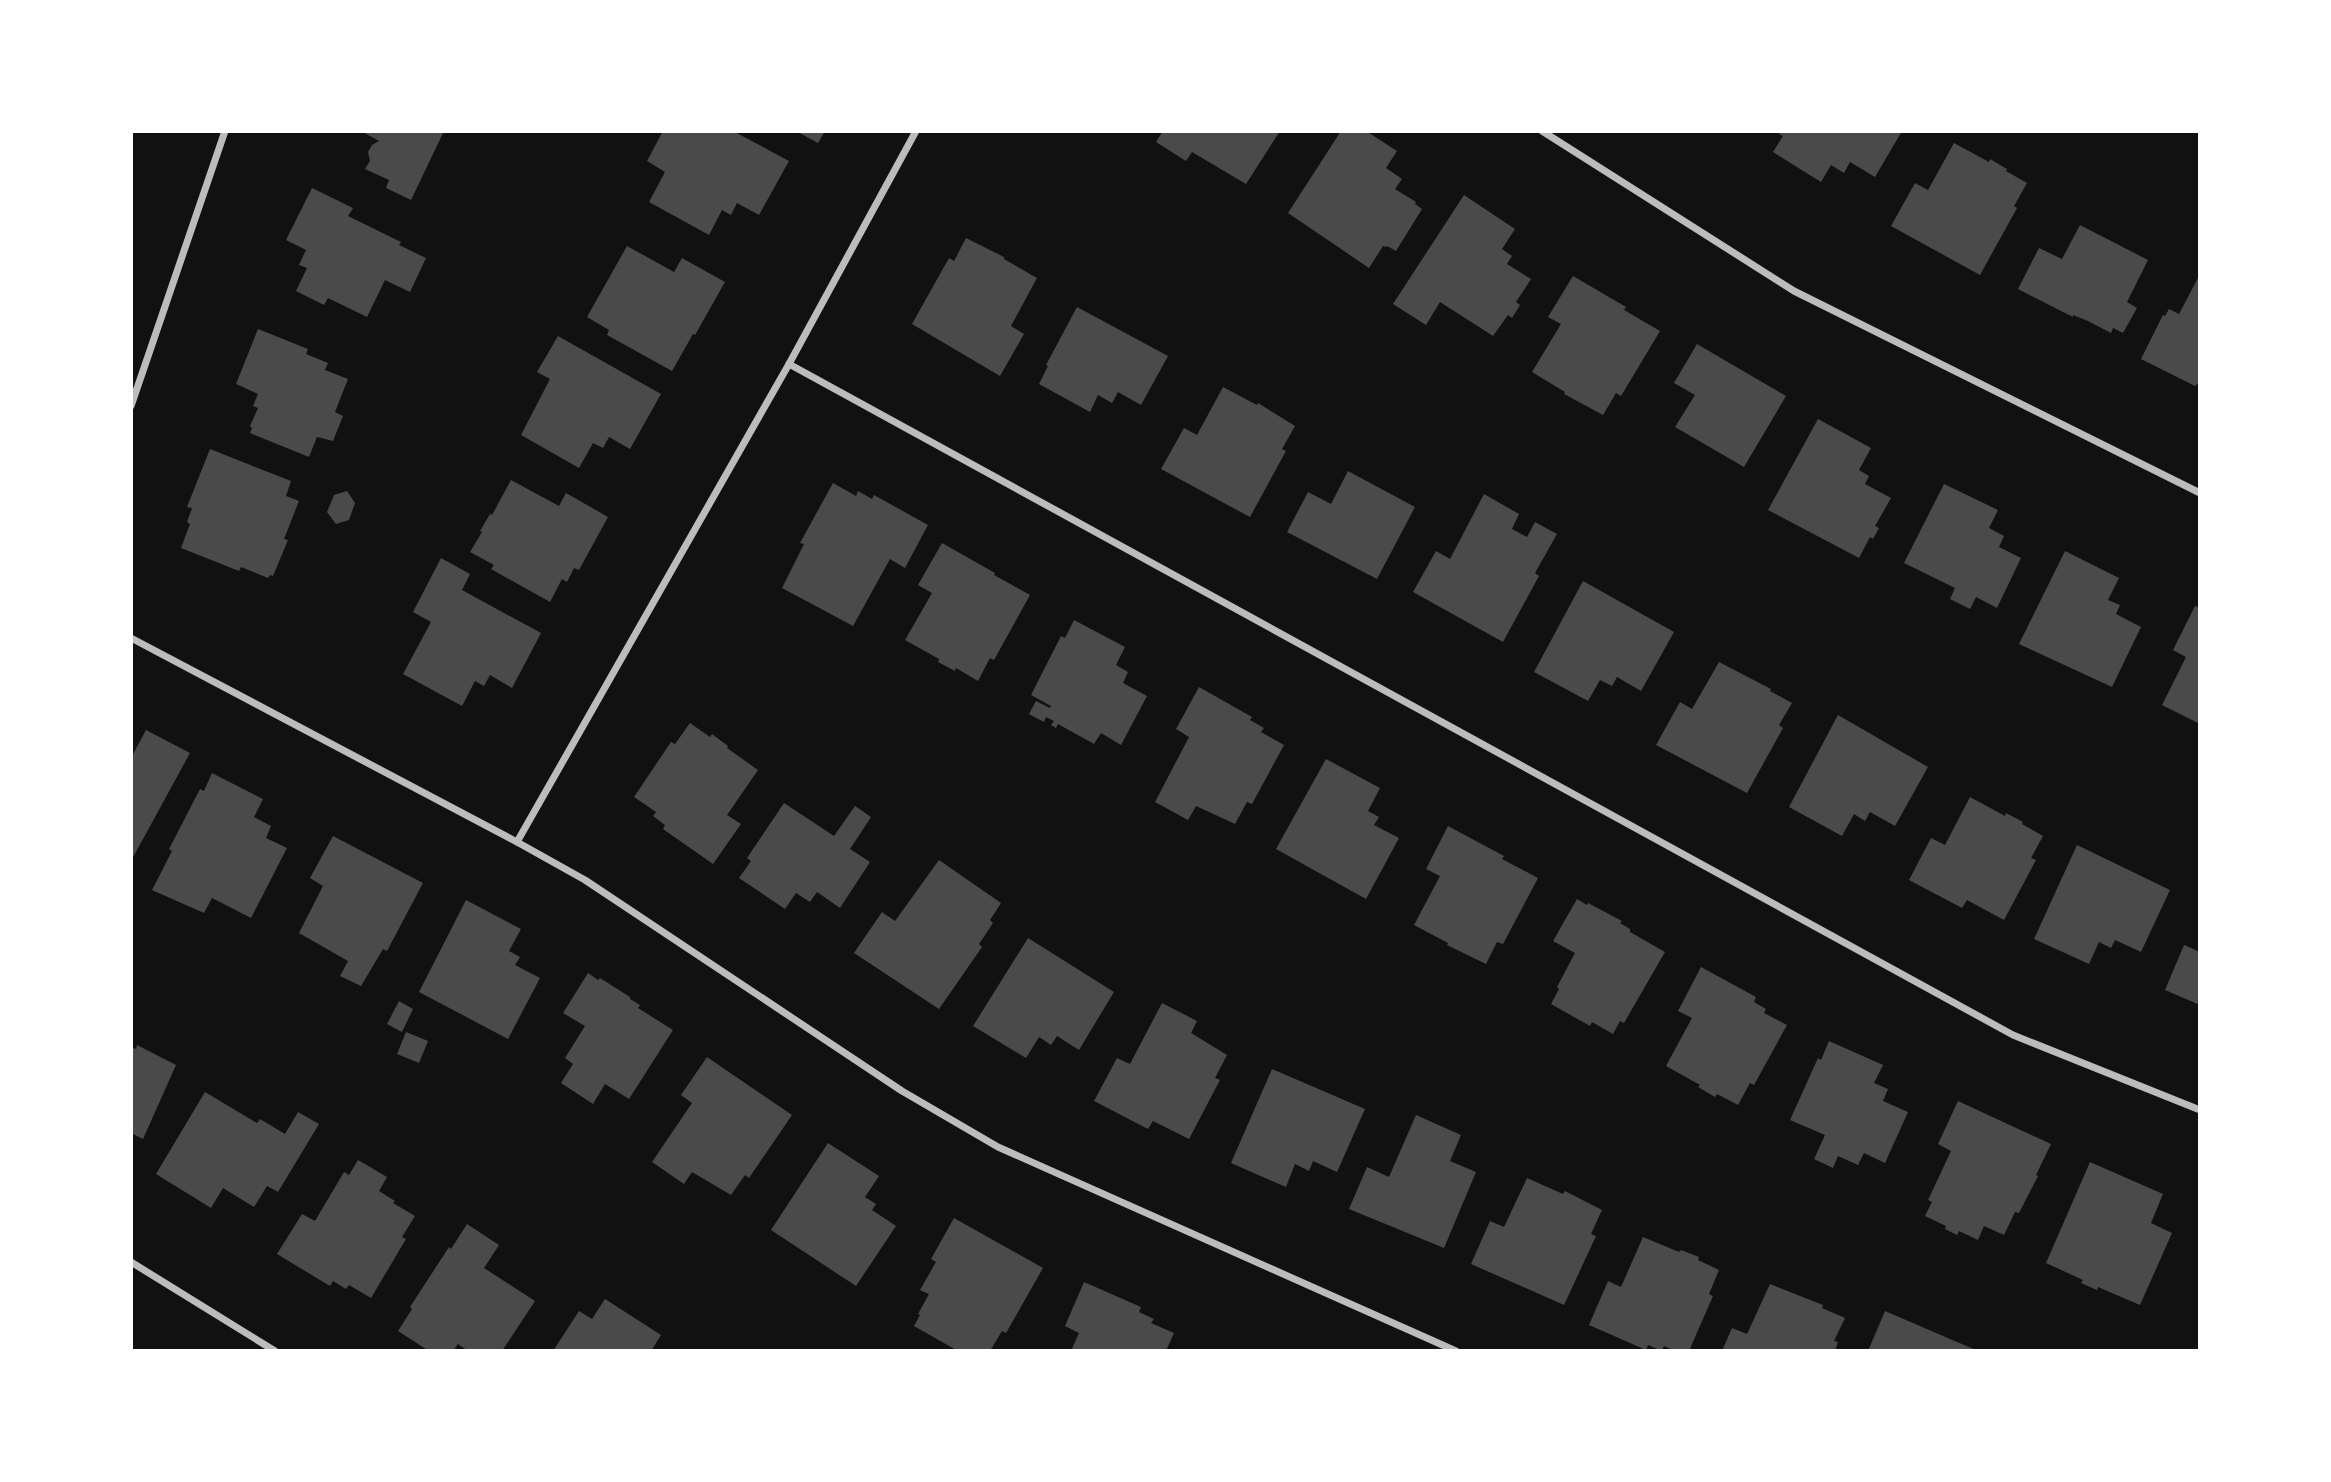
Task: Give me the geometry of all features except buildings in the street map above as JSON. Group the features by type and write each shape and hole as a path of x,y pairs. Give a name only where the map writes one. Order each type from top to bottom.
{"street":[{"path":"131,406 225,131"},
{"path":"517,842 789,364 916,131"},
{"path":"1542,131 1794,291 2200,493"},
{"path":"789,364 2013,1035 2200,1110"},
{"path":"131,638 585,880 902,1091 998,1147 1456,1351"},
{"path":"131,1262 275,1351"}]}
